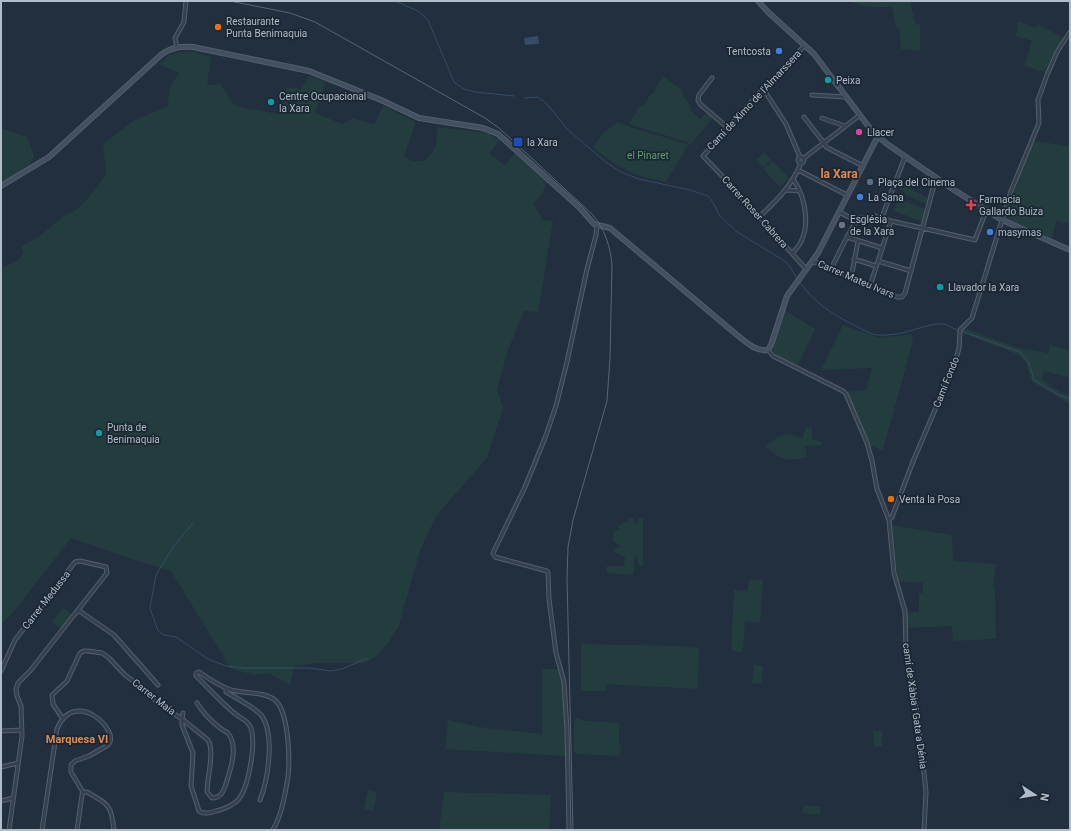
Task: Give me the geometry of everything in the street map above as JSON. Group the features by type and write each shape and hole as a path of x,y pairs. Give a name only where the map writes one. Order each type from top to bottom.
{"main road":[{"path":"758,1 774,18 805,45 821,63 878,137 905,157 986,211 1002,220 1070,250"},
{"path":"1,186 49,157 162,54 176,47 193,47 309,71 381,100 419,118 494,131 509,142 597,225 610,228 746,341 759,350 768,350 773,340 785,300 815,256 878,137"},
{"path":"815,256 817,262"}],"street":[{"path":"176,47 176,38 185,20 186,1"},
{"name":"Camí Fondo","path":"889,520 892,516 914,459 955,363 959,348 960,330 972,318 1002,220 1018,174 1039,123 1038,100 1057,52 1070,32"},
{"name":"Camí de Ximo de l'Almarssera","path":"703,156 760,92 764,90 805,45"},
{"path":"712,78 697,99 728,128"},
{"path":"764,90 786,124 802,158"},
{"path":"812,95 846,97"},
{"path":"759,217 786,190 801,163 798,160 824,143 860,115"},
{"path":"804,117 826,147 863,166"},
{"path":"822,118 846,126"},
{"name":"Carrer Roser Cabrera","path":"703,156 716,168 806,269"},
{"path":"882,217 905,157"},
{"path":"798,170 848,195"},
{"path":"878,261 911,271 937,178"},
{"path":"792,252 800,243 807,222 799,191 793,179"},
{"path":"786,190 799,191"},
{"path":"839,212 853,219 875,216 882,217 975,240 986,211"},
{"path":"831,269 858,218"},
{"path":"870,286 891,220"},
{"path":"569,830 565,689 563,676 556,653 549,599 548,574 547,571 495,557 493,553 546,438 567,362 597,225"},
{"path":"847,237 882,248"},
{"path":"851,278 858,241"},
{"path":"854,259 876,266"},
{"name":"Carrer Mateu Ivars","path":"811,263 817,262 897,297 901,297 905,293 911,271"},
{"name":"camí de Xàbia i Gata a Dénia","path":"768,350 773,356 834,385 846,394 867,443 877,489 889,520 894,573 905,611 906,653 917,715 926,792 924,830"},
{"name":"Carrer Medussa","path":"1,672 15,640 75,562 80,561 106,567 107,573 30,671 17,685 16,691 21,706 22,730 9,830"},
{"path":"78,610 114,635 158,685"},
{"name":"Carrer Maia","path":"63,719 53,704 52,695 66,681 80,653 86,650 108,656 125,675 158,703 182,718 182,725 193,753 191,786 199,811 203,814 228,807 238,799 246,780 252,756 252,731 247,722 223,704 196,676 196,673 199,672 226,688 263,695 273,699 278,703 283,714 287,736 288,777 281,812 273,830"},
{"path":"226,688 226,692 260,714 266,725 268,760 264,788 260,800"},
{"path":"183,713 182,718 208,740 211,745 207,792 211,798 218,797 223,792 227,779 232,758 232,744 227,732 210,719 197,703"},
{"path":"42,830 57,729 63,719 73,711 78,710 97,719 107,729 111,738 109,744 88,757 75,760 71,765 71,772 84,792 87,792 108,805 112,813 114,830"},
{"path":"1,731 22,730"},
{"path":"1,767 18,763"},
{"path":"77,830 82,795 84,792"},
{"path":"1,801 13,798"}],"green space":[{"path":"849,1 911,1 916,25 920,24 920,51 901,49 899,29 896,28 892,7 865,6"},
{"path":"1018,21 1036,27 1038,24 1064,38 1054,52 1045,72 1024,66 1032,41 1016,36"},
{"path":"179,52 194,52 211,57 207,85 220,84 235,106 278,114 287,87 301,89 309,76 326,82 315,113 342,124 354,118 371,124 375,123 383,106 416,122 404,156 412,161 425,161 436,147 437,127 488,133 499,140 489,154 505,165 515,153 547,182 541,196 533,203 544,221 553,220 538,312 524,311 507,353 497,390 503,408 487,458 437,515 421,548 399,626 378,655 365,663 318,663 294,666 290,685 269,673 255,675 231,669 171,571 71,538 16,609 1,624 1,268 19,260 23,252 21,246 36,239 65,215 77,209 86,200 106,174 103,144 133,121 168,106 169,89 179,73 159,64 168,56"},
{"path":"663,76 682,90 684,97 690,105 690,109 700,119 708,113 712,119 690,145 687,142 629,124 639,107 646,104 649,96 654,93"},
{"name":"el Pinaret","path":"618,122 635,129 688,145 666,182 644,177 626,170 593,147 603,133"},
{"path":"1,128 27,137 34,156 30,164 1,184"},
{"path":"1034,141 1070,146 1070,224 1056,221 1052,238 1006,219 1015,189"},
{"path":"764,152 771,160 763,168 756,160"},
{"path":"773,161 789,178 780,187 763,169"},
{"path":"904,181 907,182 905,186 928,198 926,204 904,194 904,191 899,189 900,186 904,186"},
{"path":"896,197 925,209 921,221 894,211 897,202 894,201"},
{"path":"784,310 815,329 798,365 777,356 773,350"},
{"path":"843,325 879,338 912,334 913,341 883,450 870,446 846,392 866,390 872,368 821,370"},
{"path":"964,328 1018,348 1048,353 1050,345 1070,351 1070,378 1044,371 1042,380 1060,392 1070,395 1070,404 1032,382 1025,362 1019,355 962,333"},
{"path":"812,427 812,439 822,442 821,445 805,446 807,457 794,460 784,459 765,446 787,434 791,434 802,439 806,428"},
{"path":"633,517 635,523 637,524 639,518 643,518 643,567 638,565 637,555 635,556 633,575 606,573 607,566 624,566 625,557 615,553 614,548 620,547 617,543 613,542 614,531 619,529 618,526"},
{"path":"892,525 952,535 953,561 996,564 993,588 995,588 996,639 953,641 952,626 907,628 906,613 919,612 919,593 923,593 923,583 898,582"},
{"path":"749,580 763,580 760,623 745,621 743,652 733,651 731,649 734,590 747,591"},
{"path":"63,607 72,614 61,628 52,622"},
{"path":"581,644 679,646 699,648 698,689 606,684 606,691 581,691"},
{"path":"754,665 763,666 761,684 752,683"},
{"path":"542,669 558,669 561,677 564,699 565,756 445,749 448,720 479,727 542,734"},
{"path":"574,719 619,723 619,743 622,746 619,756 579,754 574,752"},
{"path":"873,731 882,731 882,746 874,747"},
{"path":"368,790 377,792 373,811 364,809"},
{"path":"444,792 551,795 549,830 439,830"},
{"path":"804,805 821,807 820,815 802,813"}],"water":[{"path":"538,36 539,44 525,45 524,38"}],"waterway":[{"path":"395,1 418,11 428,20 454,82 464,89 475,92 514,96"},
{"path":"524,98 538,97 547,104 568,130 607,163 621,172 639,179 690,190 708,196 720,216 737,232 783,260 788,264 797,278"},
{"path":"799,281 817,302 839,317 872,334 897,334 939,324 944,324 958,330"},
{"path":"961,331 1020,352 1029,363 1034,380 1059,395 1070,399"},
{"path":"193,523 173,547 156,575 150,608 158,631 164,635 176,637 208,659 226,666 244,668 309,668 331,671 342,669 368,658"}],"tram line":[{"path":"230,1 290,13 315,22 485,118 499,128 592,214 597,220 606,238 612,264 610,358 607,401 573,520 568,547 567,579 573,830"}],"place":[{"name":"Restaurante Punta Benimaquia","path":"218,27"},
{"name":"Tentcosta","path":"779,51"},
{"name":"Peixa","path":"828,80"},
{"name":"Centre Ocupacional la Xara","path":"271,102"},
{"name":"Llacer","path":"859,132"},
{"name":"la Xara","path":"518,142"},
{"name":"Plaça del Cinema","path":"870,182"},
{"name":"La Sana","path":"860,197"},
{"name":"Farmacia Gallardo Buiza","path":"971,205"},
{"name":"Església de la Xara","path":"842,225"},
{"name":"masymas","path":"990,232"},
{"name":"Llavador la Xara","path":"940,287"},
{"name":"Punta de Benimaquia","path":"99,433"},
{"name":"Venta la Posa","path":"891,499"}],"district":[{"name":"la Xara","path":"839,174"},
{"name":"Marquesa VI","path":"77,739"}]}
